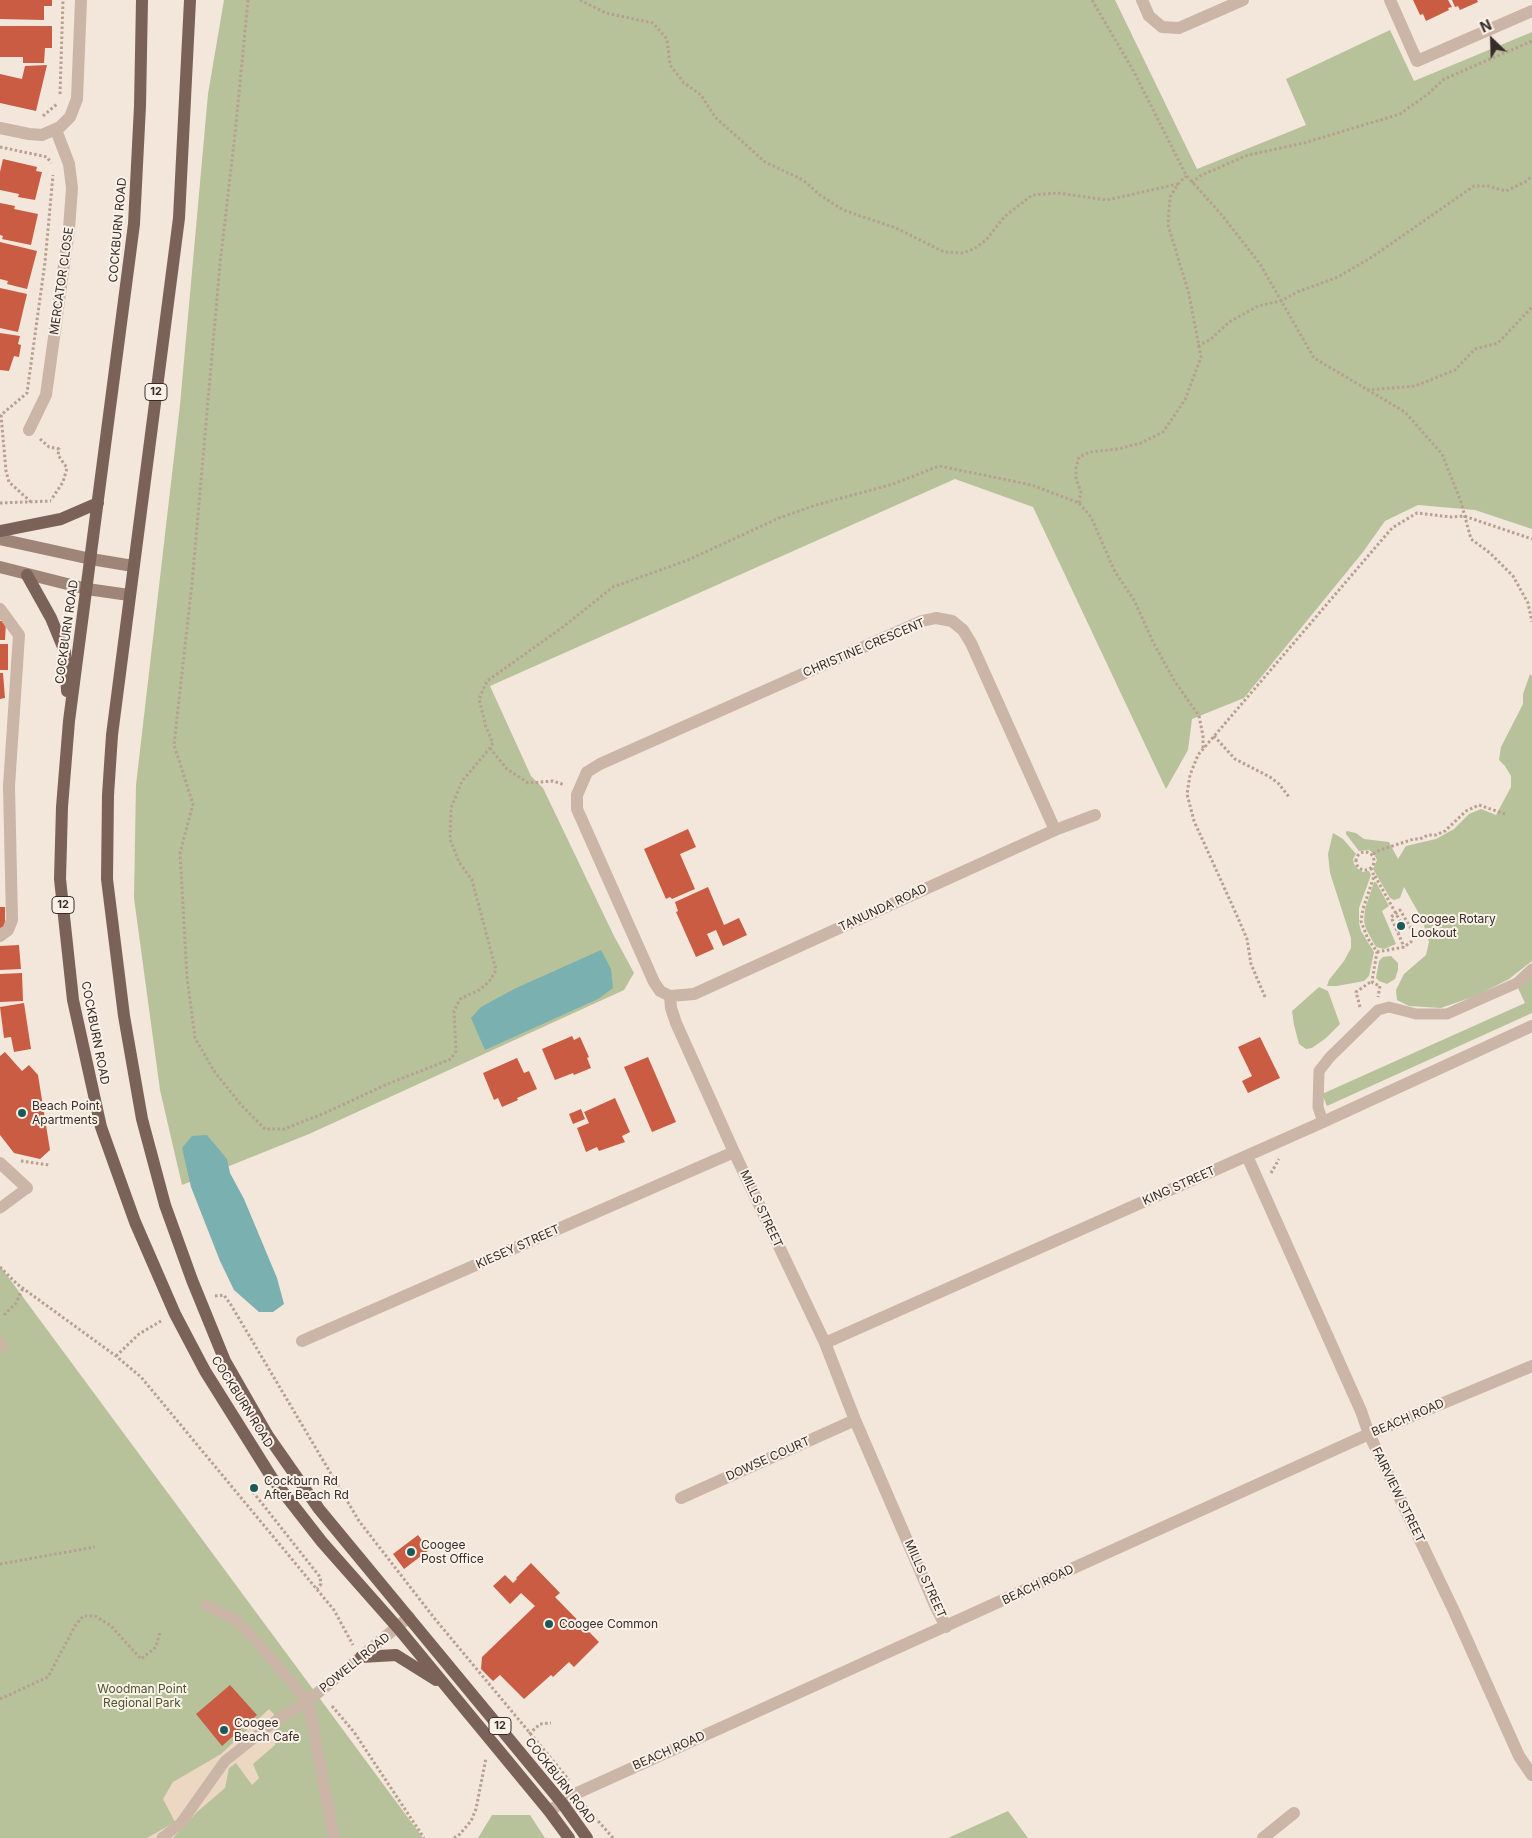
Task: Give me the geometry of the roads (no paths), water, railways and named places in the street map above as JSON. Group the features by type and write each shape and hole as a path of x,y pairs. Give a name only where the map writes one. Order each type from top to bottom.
{"main road":[{"name":"COCKBURN ROAD","path":"142,0 140,106 134,224 69,721 62,806 60,879 73,1000 101,1127 123,1192 175,1314 205,1371 272,1478 322,1542 398,1628 549,1811 569,1838"},
{"name":"COCKBURN ROAD","path":"190,0 179,218 112,734 108,803 107,879 124,1016 142,1119 165,1204 192,1280 225,1361 268,1436 319,1509 562,1802 587,1838"},
{"path":"0,531 61,519 98,503"},
{"path":"0,539 133,566"},
{"path":"0,567 87,589 129,595"},
{"path":"27,575 51,618 65,652 69,721"},
{"path":"360,1658 396,1655 447,1687"}],"street":[{"path":"0,128 34,135 42,134 56,130 70,117 77,100 81,0"},
{"path":"1142,0 1149,16 1162,27 1179,28 1243,0"},
{"path":"1390,0 1417,61 1532,11"},
{"name":"MERCATOR CLOSE","path":"29,430 46,395 69,229 72,188 69,164 56,130"},
{"path":"0,609 18,635 9,786 12,920 8,930 0,936"},
{"name":"CHRISTINE CRESCENT","path":"670,996 660,991 654,982 577,809 578,792 587,772 600,764 922,621 936,618 952,620 963,630 1055,830"},
{"name":"TANUNDA ROAD","path":"670,996 694,994 1055,830 1095,815"},
{"name":"MILLS STREET","path":"670,996 671,1008 676,1023 734,1152 825,1343 855,1420 946,1627"},
{"name":"KING STREET","path":"825,1343 1323,1122 1532,1026"},
{"name":"KIESEY STREET","path":"302,1341 734,1152"},
{"name":"FAIRVIEW STREET","path":"1247,1156 1361,1410 1369,1434 1454,1611 1519,1756 1532,1775"},
{"path":"0,1163 27,1188"},
{"name":"BEACH ROAD","path":"549,1811 575,1794 1369,1434 1532,1366"},
{"name":"DOWSE COURT","path":"681,1498 855,1420"},
{"name":"POWELL ROAD","path":"334,1838 308,1701 409,1617"},
{"path":"1263,1838 1294,1813"}],"lane":[{"path":"1323,1122 1318,1107 1319,1071 1363,1023 1378,1010 1388,1007 1416,1014 1447,1014 1517,983 1532,969"},
{"path":"0,1208 27,1188"},
{"path":"162,1838 181,1823 225,1761 278,1719 308,1701 238,1621 206,1605"}],"water":[{"path":"601,950 611,969 613,988 598,999 485,1050 471,1018 481,1007 514,989"},
{"path":"207,1135 227,1159 230,1173 244,1199 277,1278 284,1304 273,1312 259,1312 234,1290 220,1261 191,1187 182,1148 192,1136"}],"place":[{"name":"Coogee Rotary Lookout","path":"1401,926"},
{"name":"Beach Point Apartments","path":"22,1113"},
{"name":"Cockburn Rd After Beach Rd","path":"254,1488"},
{"name":"Coogee Post Office","path":"411,1552"},
{"name":"Coogee Common","path":"549,1624"},
{"name":"Coogee Beach Cafe","path":"224,1730"}],"park label":[{"name":"Woodman Point Regional Park","path":"142,1696"}]}
